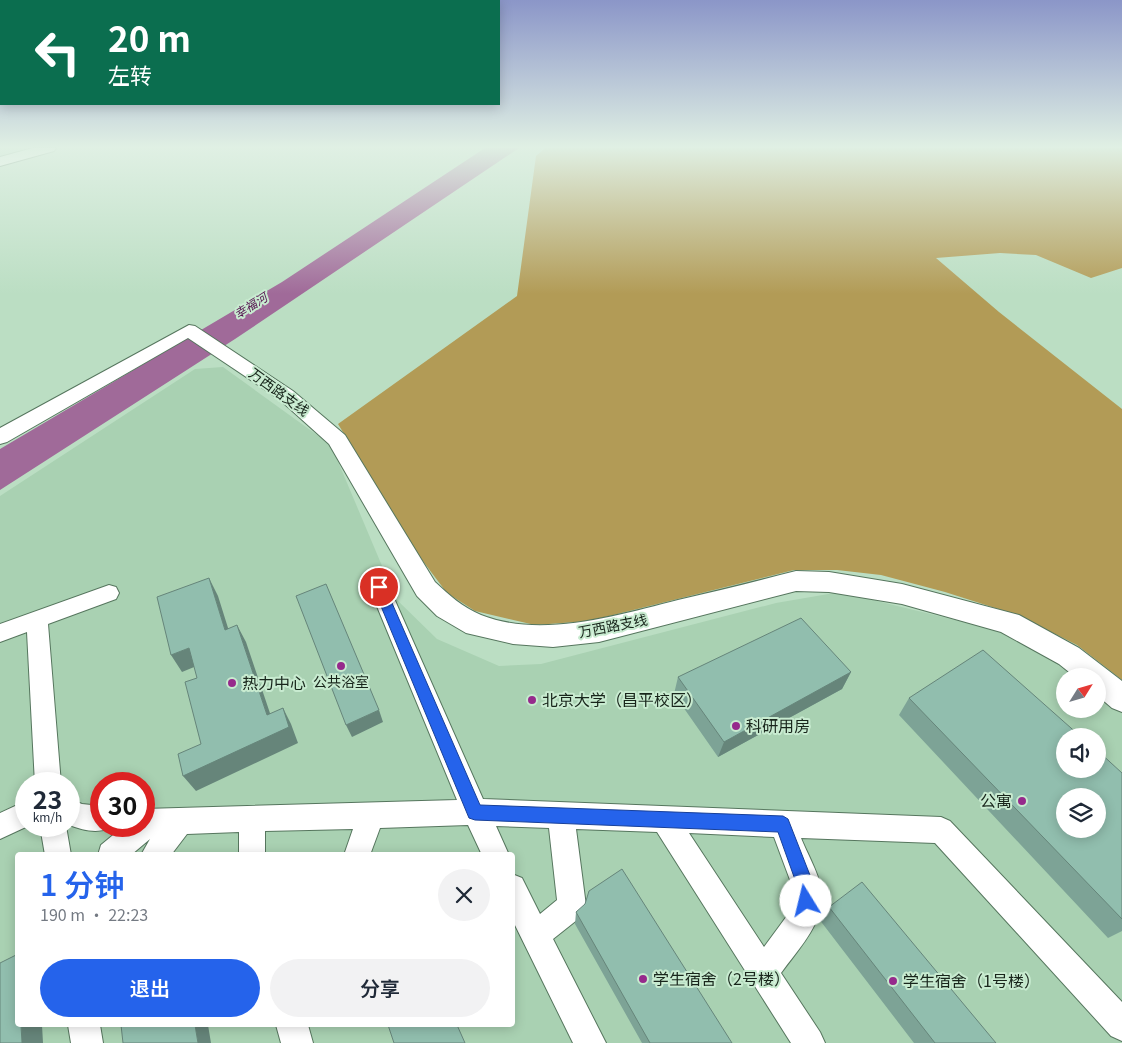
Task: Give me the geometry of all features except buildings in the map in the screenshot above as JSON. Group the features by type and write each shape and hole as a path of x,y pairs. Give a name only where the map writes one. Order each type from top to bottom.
{"street":[{"name":"万西路支线","path":"0,437 189,330 286,395 337,440 426,589 446,609 476,625 513,633 553,636 599,632 796,581 829,582 902,594 1009,623 1069,656 1084,668"},
{"path":"379,587 475,812 495,852"},
{"path":"0,633 109,593"},
{"path":"37,619 47,772"},
{"path":"1106,686 1122,699"},
{"path":"155,822 475,812 942,830 1122,1025"},
{"path":"358,852 371,816"},
{"path":"536,935 572,906 561,816"},
{"path":"0,826 15,819"},
{"path":"252,819 252,852"},
{"path":"664,819 809,1043"},
{"path":"156,852 180,822"},
{"path":"763,974 806,914 807,888 783,824"},
{"path":"55,837 57,852"},
{"path":"114,852 130,837"},
{"path":"515,894 590,1043"},
{"path":"84,1027 86,1043"},
{"path":"293,1027 297,1043"}],"shaded area":[{"path":"530,197 1122,197 1122,268 1091,278 1036,255 1000,253 936,258 999,312 1122,409 1122,680 1077,645 1017,615 945,592 881,575 837,570 794,570 589,621 535,625 475,611 447,593 419,556 338,424 517,296"},
{"name":"北京大学（昌平校区）","path":"223,367 331,445 396,599 437,639 499,666 541,664 776,603 840,592 992,629 1062,663 1069,668 1056,668 1056,718 1106,718 1106,698 1122,711 1122,1043 0,1043 0,496 195,369"}],"water":[{"name":"幸福河","path":"411,197 447,197 235,339 0,490 0,449 282,282"}],"place":[{"name":"公共浴室","path":"341,666"},
{"name":"热力中心","path":"232,683"},
{"name":"北京大学（昌平校区）","path":"532,700"},
{"name":"科研用房","path":"736,726"},
{"name":"公寓","path":"1022,801"},
{"name":"学生宿舍（2号楼）","path":"643,979"},
{"name":"学生宿舍（1号楼）","path":"893,981"}],"route":[{"path":"379,587 475,812 783,824 807,888 806,901"}]}
